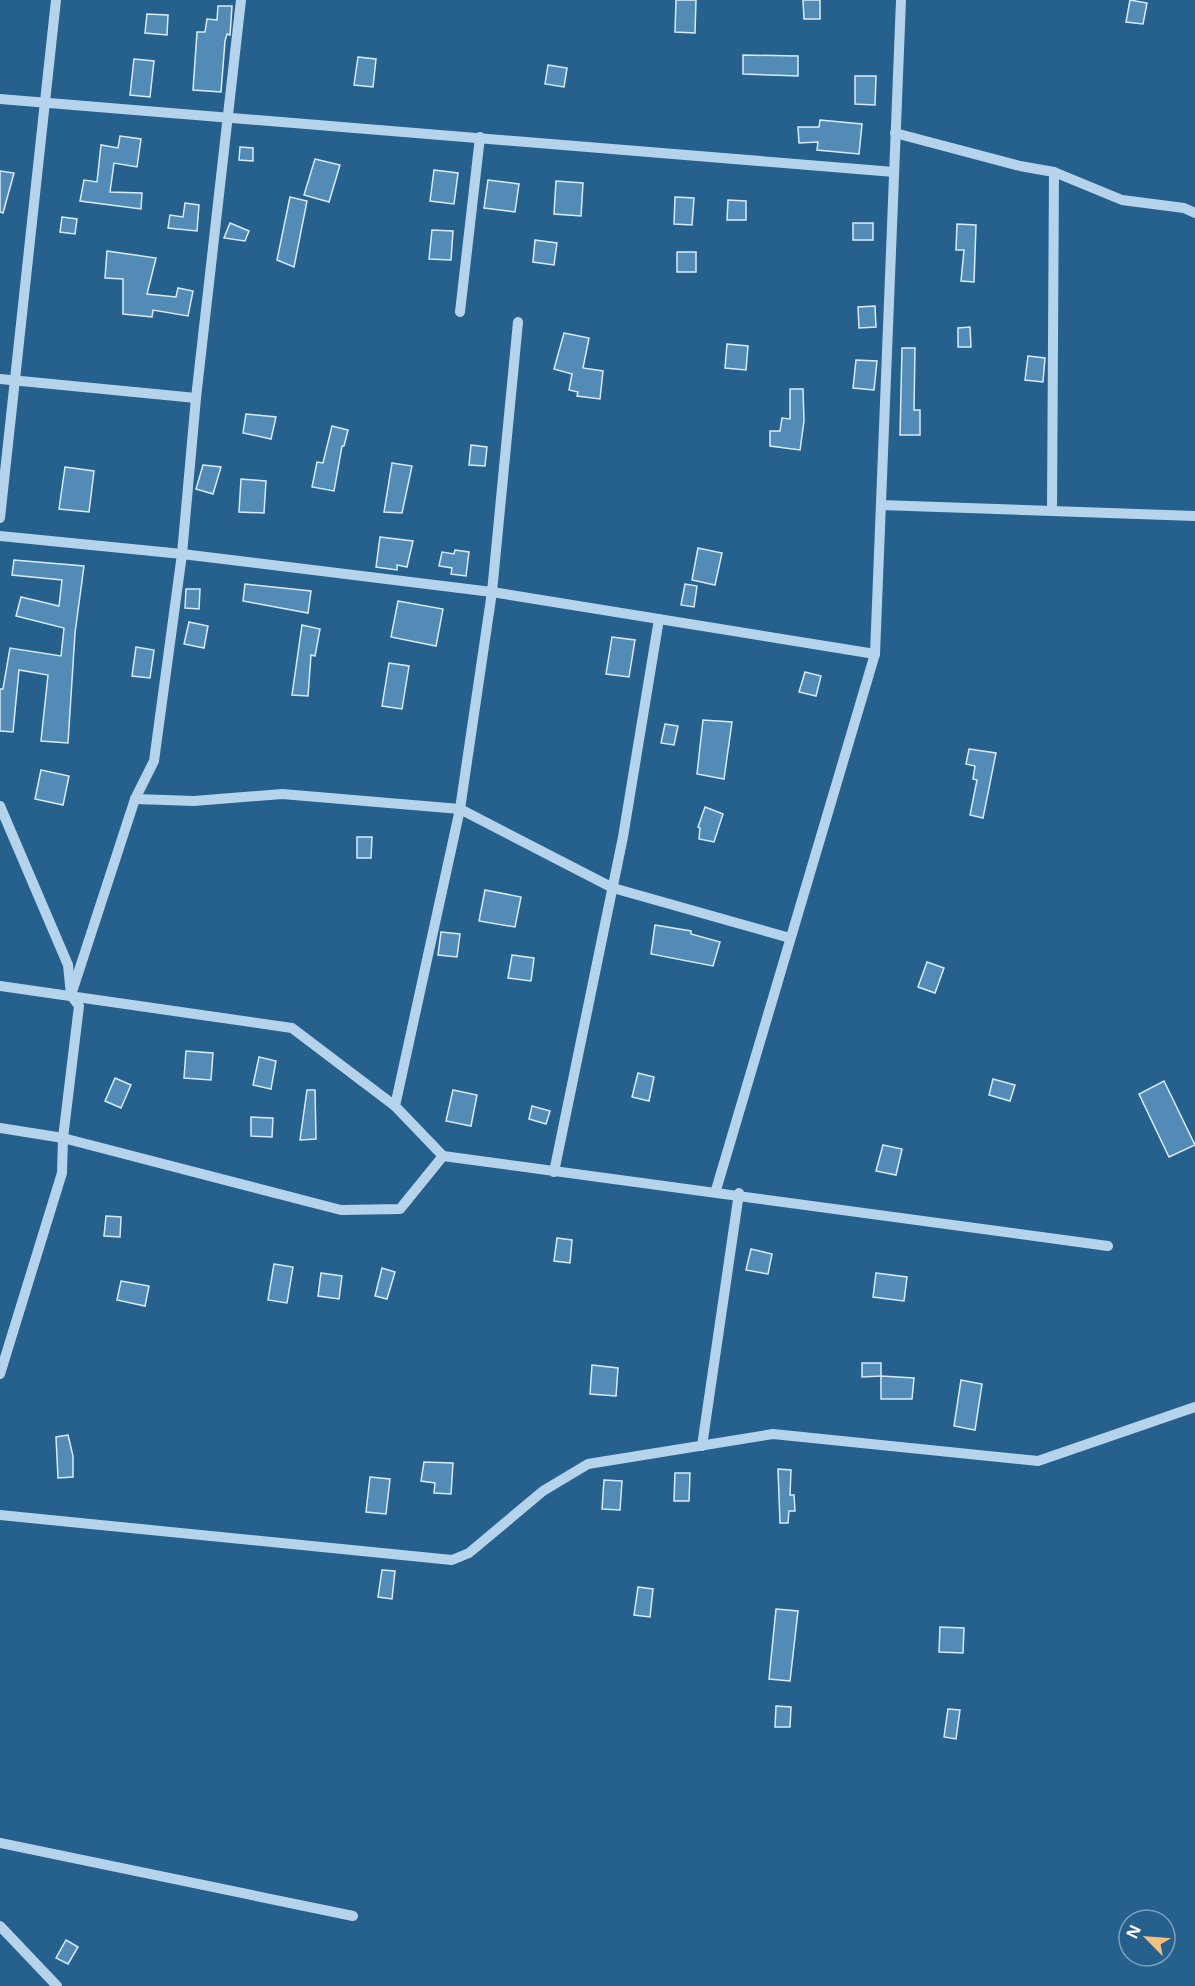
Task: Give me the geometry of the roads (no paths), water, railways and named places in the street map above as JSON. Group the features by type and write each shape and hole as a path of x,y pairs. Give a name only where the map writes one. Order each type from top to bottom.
{"street":[{"path":"0,518 56,0"},
{"path":"71,995 135,799 154,761 182,554 196,398 241,0"},
{"path":"716,1190 875,654 900,0"},
{"path":"0,99 894,171"},
{"path":"895,133 1020,166 1054,172 1122,200 1184,208 1195,213"},
{"path":"460,312 480,137"},
{"path":"1052,511 1054,172"},
{"path":"395,1106 460,809 492,592 518,322"},
{"path":"0,379 196,398"},
{"path":"881,505 1195,516"},
{"path":"0,536 182,554 492,592 875,654"},
{"path":"555,1172 613,888 659,619"},
{"path":"135,799 194,801 282,794 460,809 613,888 790,938"},
{"path":"0,806 68,965 71,995 80,1006 63,1138 62,1173 0,1374"},
{"path":"0,986 292,1029 395,1106 443,1156 605,1179 716,1190 1108,1246"},
{"path":"0,1128 63,1138 341,1210 400,1209 443,1156"},
{"path":"702,1446 739,1194"},
{"path":"0,1515 452,1560 469,1553 543,1491 588,1464 773,1434 1038,1461 1195,1407"},
{"path":"0,1844 353,1916"},
{"path":"0,1926 57,1986"}]}
